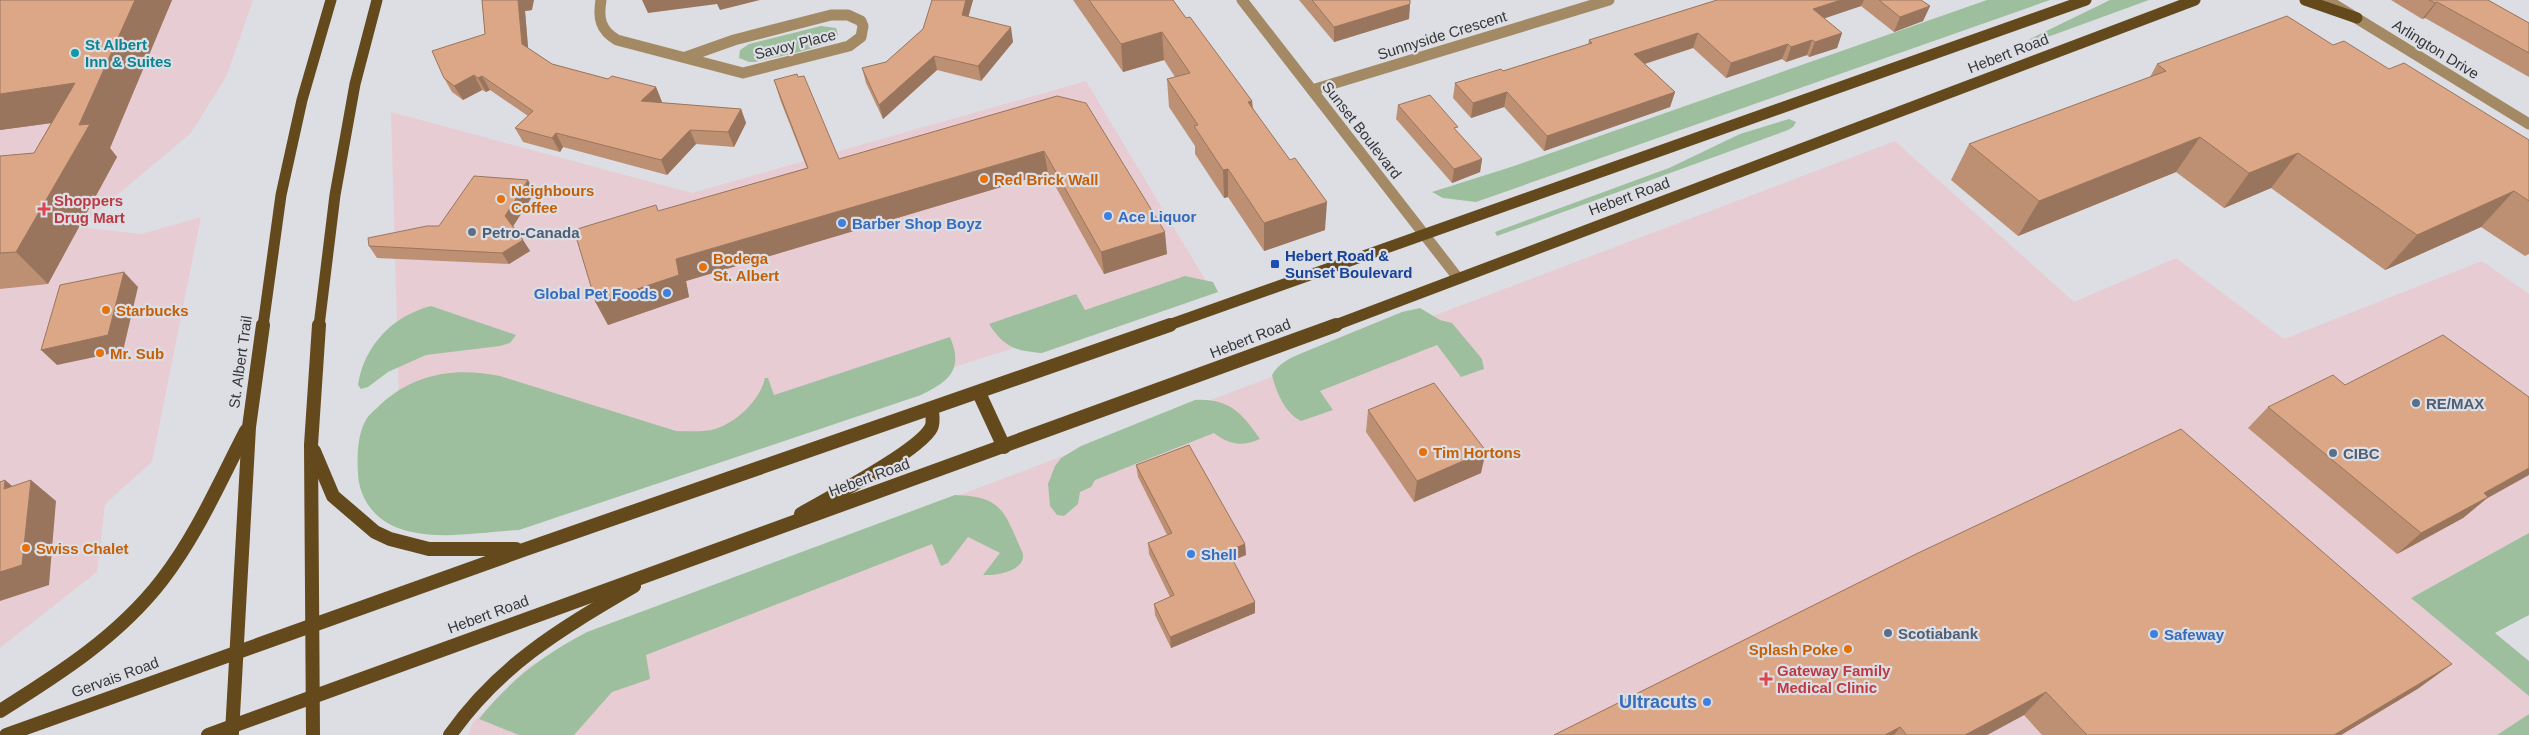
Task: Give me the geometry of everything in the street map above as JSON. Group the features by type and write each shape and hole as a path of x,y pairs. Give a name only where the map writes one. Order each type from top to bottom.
{"main road":[{"name":"St. Albert Trail","path":"232,730 249,427 281,195 302,100 331,0"},
{"path":"313,735 314,624 311,445 319,328 335,195 355,84 377,0"},
{"name":"Hebert Road","path":"314,624 979,393 1423,233 2086,0"},
{"name":"Hebert Road","path":"232,730 312,697 1230,365 1835,138 2195,0"},
{"path":"2305,0 2357,18"},
{"path":"979,393 1004,447"},
{"path":"770,531 872,473 919,441 930,429 932,409"},
{"path":"0,711 66,670 100,644 142,604 178,557 249,427"},
{"path":"311,445 333,496 361,522 390,539 429,549 526,549"},
{"path":"450,735 478,696 524,654 662,570"},
{"name":"Gervais Road","path":"6,735 314,624"},
{"path":"208,735 232,730"}],"street":[{"name":"Savoy Place","path":"601,0 598,18 603,31 609,36 626,43 743,73 849,46 861,37 863,26 861,22 848,15 831,15 734,40 686,57"},
{"name":"Sunset Boulevard","path":"1242,0 1458,278"},
{"name":"Sunnyside Crescent","path":"1312,90 1610,0"},
{"name":"Arlington Drive","path":"2327,0 2529,124"}],"shaded area":[{"path":"0,0 253,0 227,75 191,133 79,227 141,234 201,217 152,462 105,504 97,572 0,648"},
{"path":"1086,81 1209,286 559,493 400,437 391,112 692,193"},
{"path":"1895,141 2074,302 2176,258 2284,339 2482,261 2529,294 2529,533 2411,598 2529,696 2529,714 2497,735 468,735 473,722 528,667 577,640"}],"green space":[{"path":"1987,0 2050,0 1476,202 1443,198 1432,192 1514,166"},
{"path":"2110,0 2149,0 2034,42 2030,39"},
{"path":"821,26 836,28 838,35 823,44 787,55 755,62 739,58 740,50 749,44"},
{"path":"1789,119 1796,122 1788,130 1497,236 1495,232 1669,168 1740,134"},
{"path":"1185,276 1213,282 1218,292 1042,353 1024,351 1005,343 989,324 1076,294 1085,310"},
{"path":"431,306 516,335 510,343 500,346 426,355 388,372 368,387 361,389 358,385 366,358 382,335 404,317"},
{"path":"1420,308 1440,320 1452,323 1482,359 1484,369 1461,377 1437,345 1320,391 1333,410 1301,421 1290,413 1279,395 1272,375 1281,364 1298,355 1402,312"},
{"path":"950,337 955,358 951,373 939,385 921,395 519,530 438,535 421,534 406,530 384,521 372,510 367,504 359,482 358,446 361,431 367,418 393,394 421,379 436,375 467,372 500,376 676,431 703,431 720,427 745,411 758,395 765,378 768,378 774,395"},
{"path":"1195,400 1217,402 1234,409 1260,439 1254,442 1236,444 1214,433 1095,480 1091,487 1080,492 1078,504 1064,516 1057,515 1050,506 1048,484 1055,466 1061,458 1081,446"},
{"path":"955,495 984,499 1001,510 1012,528 1023,554 1019,565 1009,571 995,575 983,575 1000,553 968,537 948,563 941,566 932,544 646,655 650,679 612,692 574,735 519,735 479,719 515,680 556,650 587,632"},
{"path":"2529,533 2529,615 2495,633 2529,661 2529,696 2411,598"},
{"path":"2529,714 2529,735 2497,735"}],"building":[{"name":"St Albert Inn & Suites","path":"0,0 135,0 79,125 90,124 16,252 0,253 0,156 34,153 75,83 0,94"},
{"path":"482,0 518,0 522,44 552,64 608,79 612,76 656,87 641,101 741,109 728,132 690,130 661,160 556,133 552,138 515,128 533,111 482,76 478,78 474,75 454,86 444,78 432,51 485,34"},
{"path":"932,0 966,0 962,15 1011,27 978,66 934,56 879,105 862,68 886,62 923,29"},
{"path":"1089,0 1173,0 1186,18 1190,17 1252,101 1248,102 1290,160 1295,158 1327,202 1264,223 1228,169 1223,170 1194,126 1198,125 1167,79 1190,73 1162,32 1121,44"},
{"path":"1312,0 1410,0 1410,4 1334,27"},
{"path":"1717,0 1841,0 1813,9 1842,33 1815,42 1812,40 1791,47 1788,44 1731,63 1698,33 1634,54 1675,92 1547,136 1507,92 1473,103 1455,83 1501,69 1503,71 1592,43 1589,40"},
{"path":"1879,0 1921,0 1930,6 1900,17"},
{"path":"2429,0 2488,0 2529,23 2529,53 2437,2"},
{"path":"2287,16 2333,45 2344,41 2389,69 2404,63 2529,140 2529,201 2514,191 2417,235 2298,153 2249,173 2200,137 2039,201 1969,144 2166,71 2157,64"},
{"path":"797,74 798,77 804,76 839,159 1057,96 1086,103 1165,232 1101,252 1044,151 676,259 679,275 596,303 574,230 656,205 658,211 808,168 774,80"},
{"path":"1430,95 1458,127 1454,128 1482,159 1454,169 1398,105"},
{"path":"474,176 528,180 505,216 523,240 502,253 369,246 368,238 427,226 439,226"},
{"path":"124,272 108,335 41,350 60,285"},
{"path":"2443,335 2529,397 2529,468 2484,493 2488,497 2421,533 2268,407 2333,375 2345,385"},
{"path":"1434,383 1486,451 1417,481 1368,410"},
{"path":"2181,429 2452,664 2334,735 2087,735 2046,692 1965,735 1907,735 1900,727 1885,735 1554,735 1916,554"},
{"path":"1189,445 1245,544 1228,551 1255,602 1170,637 1154,604 1174,595 1148,543 1172,533 1136,465"},
{"path":"5,480 4,489 31,480 22,565 0,572 0,482"}],"place":[{"name":"St Albert Inn & Suites","path":"75,53"},
{"name":"Red Brick Wall","path":"984,179"},
{"name":"Neighbours Coffee","path":"501,199"},
{"name":"Shoppers Drug Mart","path":"44,209"},
{"name":"Ace Liquor","path":"1108,216"},
{"name":"Barber Shop Boyz","path":"842,223"},
{"name":"Petro-Canada","path":"472,232"},
{"name":"Hebert Road & Sunset Boulevard","path":"1275,264"},
{"name":"Bodega St. Albert","path":"703,267"},
{"name":"Global Pet Foods","path":"667,293"},
{"name":"Starbucks","path":"106,310"},
{"name":"Mr. Sub","path":"100,353"},
{"name":"RE/MAX","path":"2416,403"},
{"name":"Tim Hortons","path":"1423,452"},
{"name":"CIBC","path":"2333,453"},
{"name":"Swiss Chalet","path":"26,548"},
{"name":"Shell","path":"1191,554"},
{"name":"Scotiabank","path":"1888,633"},
{"name":"Safeway","path":"2154,634"},
{"name":"Splash Poke","path":"1848,649"},
{"name":"Gateway Family Medical Clinic","path":"1766,679"},
{"name":"Ultracuts","path":"1707,702"}]}
